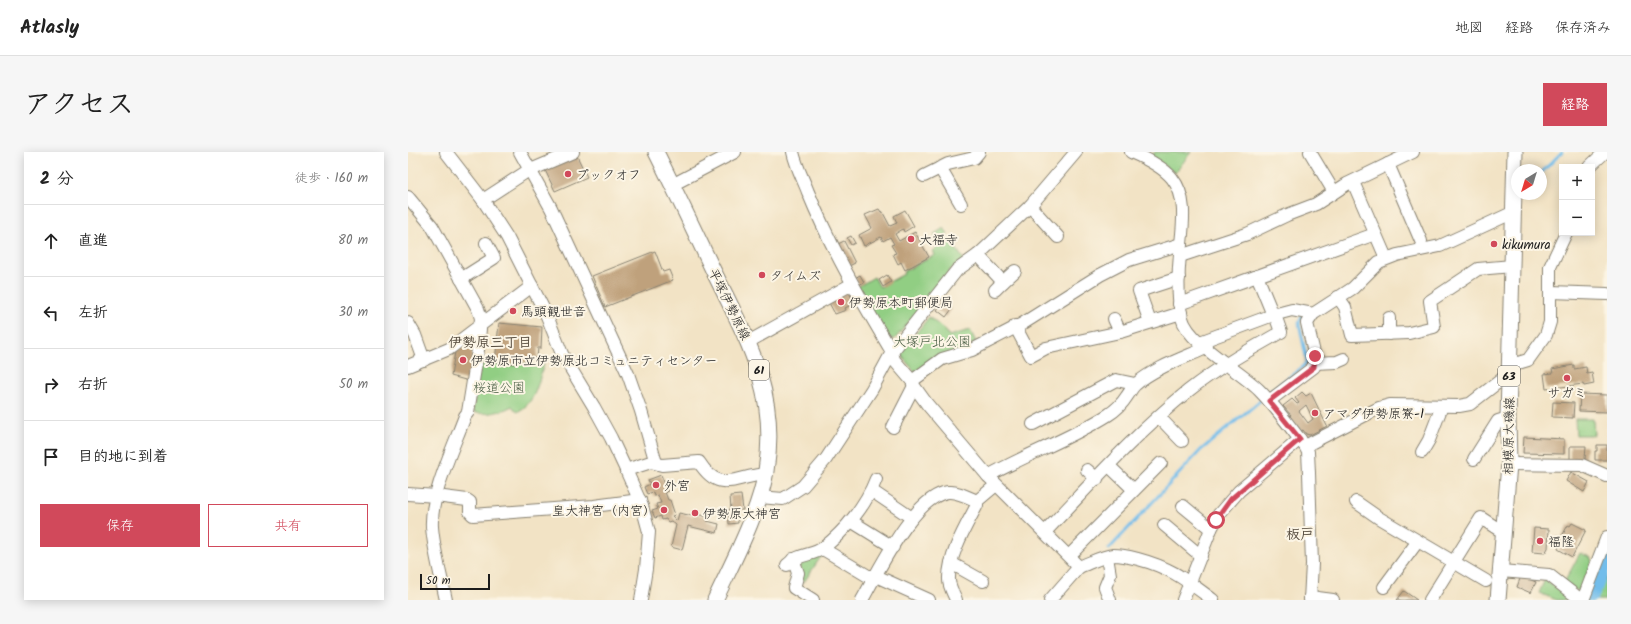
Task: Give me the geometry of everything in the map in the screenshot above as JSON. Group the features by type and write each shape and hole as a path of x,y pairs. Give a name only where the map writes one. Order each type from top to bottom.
{"main road":[{"name":"平塚伊勢原線","path":"656,152 748,342 761,376 767,407 769,444 766,474 760,497 715,600"},
{"name":"相模原大磯線","path":"1498,600 1508,464 1515,152"}],"street":[{"path":"446,152 483,200 507,237 547,316 562,354 594,407 640,500 649,532 646,569 641,600"},
{"path":"520,152 551,208 628,374 656,462"},
{"path":"483,200 530,170 573,152"},
{"path":"672,185 735,152"},
{"path":"792,152 816,210 852,284 892,352 894,360 913,383 927,404 992,481 1079,567"},
{"path":"924,176 940,168 974,158 979,152"},
{"path":"1131,152 1158,166 1172,178 1179,191 1183,210 1179,278 1180,308 1185,325 1203,345 1249,381 1269,401 1302,442 1308,452 1310,473 1312,564 1310,598 1333,600"},
{"path":"1310,152 1334,192"},
{"path":"893,427 913,383 942,359 972,350 1015,326 1022,324 1100,275 1129,260 1180,250 1253,229 1316,204 1334,192 1413,152"},
{"path":"1593,164 1605,152"},
{"path":"760,497 783,499 803,486 814,475 869,395 892,356 892,352 957,270 978,255 1030,206 1070,153"},
{"path":"1388,164 1406,196 1420,233"},
{"path":"940,168 961,204"},
{"path":"1353,182 1386,258"},
{"path":"408,197 432,226 478,309 481,318 478,350 468,412 465,416 436,496 432,526 438,566 446,600"},
{"path":"1030,206 1058,238"},
{"path":"1269,401 1314,367 1315,356 1307,323 1313,314 1353,288 1379,262 1386,258 1440,246 1514,212"},
{"path":"1031,356 1046,348 1063,343 1091,339 1120,332 1150,322 1257,276 1375,234"},
{"path":"1183,600 1211,529 1231,499 1302,442 1379,408 1390,405 1459,406 1470,404 1510,373 1518,363 1528,360 1546,335 1550,322 1550,267 1565,236"},
{"path":"461,279 494,258 490,247"},
{"path":"978,255 999,286 1015,271"},
{"path":"1338,297 1344,307 1352,335 1435,331 1430,302 1478,269 1512,266"},
{"path":"1044,532 1066,502 1097,479 1141,432 1188,391 1227,363 1281,332 1257,276"},
{"path":"1150,322 1139,291 1179,278"},
{"path":"748,342 852,284"},
{"path":"408,366 449,348 532,286"},
{"path":"1551,292 1607,294"},
{"path":"956,600 948,581 951,563 959,541 977,505 977,501 992,481 1015,461 1050,447 1109,415 1121,406 1135,384 1203,345 1274,315 1292,310 1313,314"},
{"path":"1389,318 1389,334"},
{"path":"1114,319 1120,332"},
{"path":"408,323 415,335 424,360"},
{"path":"1015,326 1037,367"},
{"path":"1314,363 1337,362 1344,358"},
{"path":"1033,424 1116,380 1135,384"},
{"path":"1422,452 1429,440 1442,406"},
{"path":"1159,417 1182,441"},
{"path":"1474,459 1498,421 1508,418"},
{"path":"626,470 651,462 656,462 662,465 699,462 711,477 724,482 754,474 766,474"},
{"path":"1069,556 1160,463"},
{"path":"1508,464 1582,465 1607,476"},
{"path":"1109,466 1134,490"},
{"path":"1087,470 1097,479"},
{"path":"813,600 794,588 798,573 790,562 823,549 851,520 874,485 912,518"},
{"path":"862,600 893,548 922,505 946,492 953,492 977,501"},
{"path":"408,494 467,500 470,502 470,512 473,515 594,506 640,500"},
{"path":"1356,502 1454,563 1486,581"},
{"path":"1188,508 1211,529"},
{"path":"1430,600 1481,518 1498,529 1504,528"},
{"path":"851,520 893,548"},
{"path":"1165,528 1200,556"},
{"path":"1501,571 1549,574 1582,600 1607,538"},
{"path":"1384,587 1418,541"},
{"path":"823,549 868,576 876,576 929,600"},
{"path":"1050,600 1079,567 1107,556 1115,555 1127,556 1154,563 1172,571 1190,582 1213,600"},
{"path":"1107,556 1110,575 1105,587 1110,600"},
{"path":"951,563 983,581"}],"green space":[{"path":"1155,152 1191,152 1175,173 1151,156"},
{"path":"944,228 948,234 945,235 964,260 950,270 895,339 890,339 856,288 874,277 880,287 904,274 903,272 935,255 933,251 936,249 938,244 934,234"},
{"name":"大塚戸北公園","path":"929,317 946,331 949,336 970,330 976,342 916,373 904,359 901,352"},
{"name":"桜道公園","path":"480,359 494,364 544,364 538,385 532,398 523,408 517,412 512,406 493,413 482,414 473,412"},
{"path":"1575,419 1593,419 1594,435 1576,435"},
{"path":"1580,553 1590,557 1592,561 1580,592 1564,583"},
{"path":"822,555 804,582 801,580 800,560"},
{"path":"1607,560 1607,600 1590,600"},
{"path":"1545,579 1572,600 1557,600 1539,593"}],"building":[{"path":"577,156 587,177 555,191 545,170"},
{"name":"大福寺","path":"879,209 881,212 882,211 890,226 897,223 894,216 905,210 914,226 904,232 903,229 895,234 899,241 915,232 929,257 905,270 901,262 898,264 893,254 896,253 891,245 894,244 890,237 883,241 881,237 864,246 859,235 872,228 865,215"},
{"path":"851,236 855,243 851,245 847,238"},
{"path":"844,241 855,263 849,266 838,244"},
{"path":"655,251 663,272 669,270 673,280 605,307 592,276"},
{"path":"860,275 864,282 859,285 855,278"},
{"path":"887,275 891,282 883,287 879,280"},
{"name":"伊勢原本町郵便局","path":"848,291 855,303 845,308 846,310 835,314 828,301"},
{"path":"943,302 952,309 946,317 937,310"},
{"path":"499,323 542,327 541,348 538,348 537,358 529,357 529,362 518,361 517,364 495,362"},
{"name":"伊勢原市立伊勢原北コミュニティセンター","path":"462,347 469,348 473,354 469,381 451,376 455,352"},
{"path":"1574,365 1574,369 1586,367 1587,374 1592,373 1594,384 1546,389 1544,374 1553,373 1552,369"},
{"name":"アマダ伊勢原寮-1","path":"1302,392 1306,396 1311,393 1327,426 1310,435 1306,434 1303,430 1301,431 1289,416 1291,415 1283,406 1292,399 1297,404 1299,403 1295,398","holes":["1306,405 1313,419 1308,423 1299,411"]},
{"path":"1580,394 1607,395 1607,412 1579,411"},
{"path":"1553,402 1574,403 1573,418 1552,417"},
{"path":"1524,437 1564,439 1564,454 1523,453"},
{"path":"1597,445 1607,445 1607,460 1595,460"},
{"path":"1570,446 1586,446 1585,459 1570,459"},
{"path":"1571,472 1589,482 1584,492 1566,481"},
{"path":"661,475 668,491 665,492 668,500 670,500 675,515 672,516 677,521 679,513 693,516 693,513 708,517 707,521 719,524 717,533 688,526 682,550 671,547 676,525 671,521 668,522 666,519 662,520 661,516 655,518 652,511 658,509 656,504 661,503 658,495 654,496 653,492 647,494 644,487 650,484 648,480"},
{"path":"741,495 743,510 737,510 738,523 729,524 728,510 731,510 730,496"},
{"path":"1572,523 1586,530 1572,557 1558,549 1559,546 1553,543 1557,536 1561,538 1568,525 1570,526"},
{"path":"1534,528 1549,529 1548,548 1545,553 1532,552"},
{"path":"1521,576 1536,582 1531,593 1517,587"},
{"path":"1404,591 1417,600 1397,600"}],"waterway":[{"path":"1547,167 1562,152"},
{"path":"1268,393 1304,366 1307,361 1299,323 1302,316"},
{"path":"1109,549 1201,450 1261,400"},
{"path":"1591,594 1607,555"}],"place":[{"name":"ブックオフ","path":"568,174"},
{"name":"大福寺","path":"911,239"},
{"name":"kikumura","path":"1494,244"},
{"name":"タイムズ","path":"762,275"},
{"name":"伊勢原本町郵便局","path":"841,302"},
{"name":"馬頭観世音","path":"513,311"},
{"name":"伊勢原市立伊勢原北コミュニティセンター","path":"463,360"},
{"name":"サガミ","path":"1567,378"},
{"name":"アマダ伊勢原寮-1","path":"1315,413"},
{"name":"外宮","path":"656,485"},
{"name":"皇大神宮（内宮）","path":"664,510"},
{"name":"伊勢原大神宮","path":"695,513"},
{"name":"福隆","path":"1540,541"}],"district":[{"name":"伊勢原三丁目","path":"490,342"},
{"name":"板戸","path":"1300,534"}],"route":[{"path":"1216,520 1231,499 1239,491 1300,439 1269,401 1314,367 1315,356"}]}
